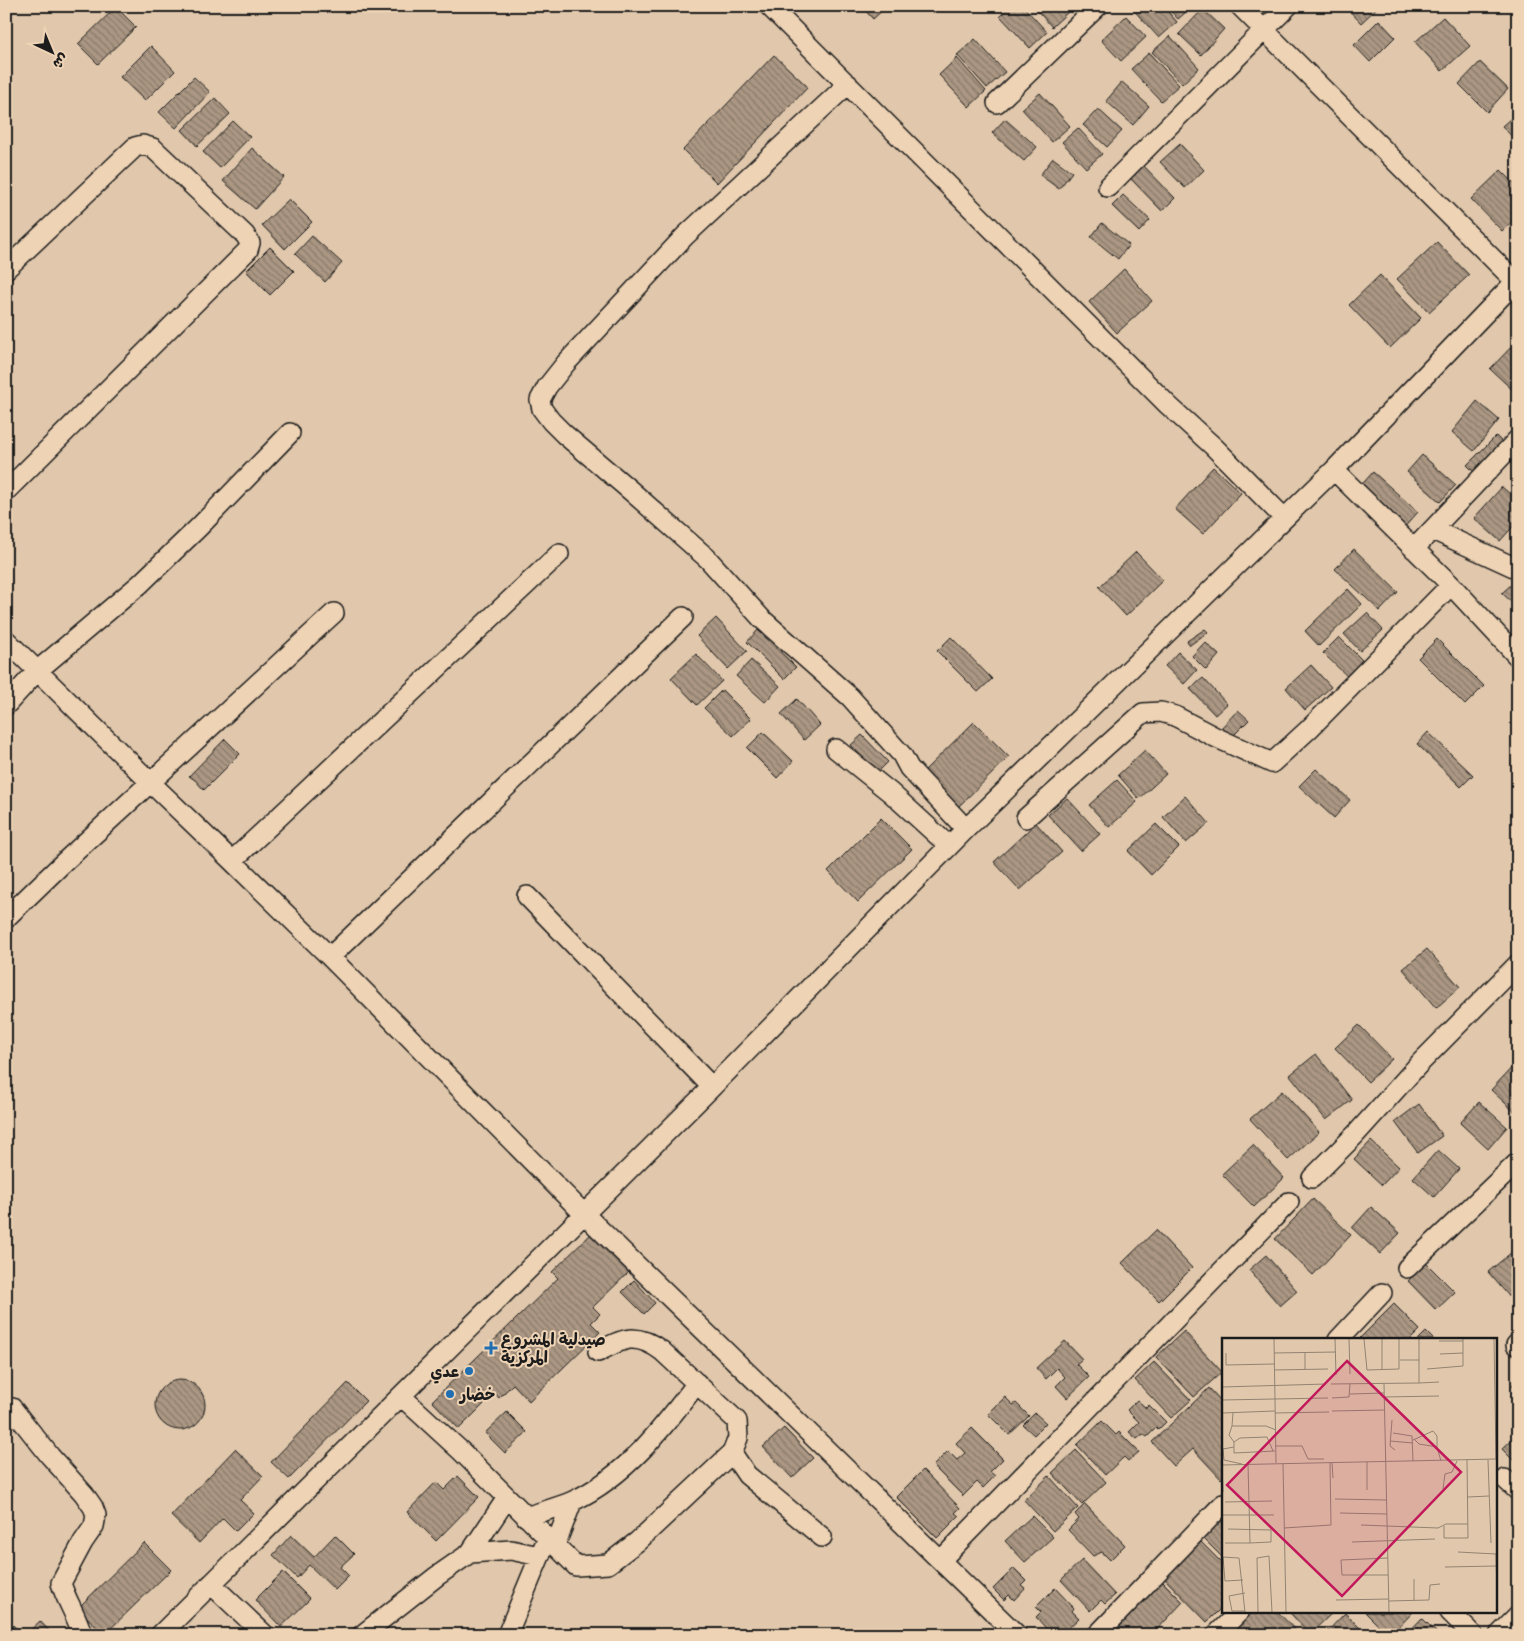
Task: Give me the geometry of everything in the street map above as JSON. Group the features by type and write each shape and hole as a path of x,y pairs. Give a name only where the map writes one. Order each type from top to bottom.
{"street":[{"path":"769,6 1168,405 1214,447 1284,518"},
{"path":"997,103 1098,6"},
{"path":"160,1635 712,1087 966,829 1334,470 1516,280 1240,6"},
{"path":"1108,187 1288,6"},
{"path":"848,84 685,236 566,363 547,387 540,400 542,410 550,422 632,491 707,558 762,619 850,697 902,755 909,768 966,829"},
{"path":"6,269 135,147 144,144 153,148 245,235 250,243 248,250 6,491"},
{"path":"6,705 37,671 140,584 199,527 290,433"},
{"path":"1414,549 1518,439"},
{"path":"1334,470 1450,585 1518,657"},
{"path":"1433,530 1518,569"},
{"path":"232,861 559,554"},
{"path":"1026,818 1143,713 1161,712 1176,716 1272,764 1309,729 1450,585"},
{"path":"6,918 334,613"},
{"path":"330,956 684,617"},
{"path":"6,640 150,784 330,956 584,1214 1017,1635"},
{"path":"836,749 891,793 949,846"},
{"path":"527,896 712,1087"},
{"path":"1312,1178 1355,1135 1420,1063 1518,964"},
{"path":"1407,1268 1518,1162"},
{"path":"941,1560 1289,1202"},
{"path":"1340,1338 1382,1293"},
{"path":"401,1396 462,1452 526,1517 547,1547 576,1566 608,1564 638,1541 732,1453 738,1438 737,1421 698,1383 652,1344 637,1339 621,1340 598,1352"},
{"path":"526,1517 572,1502 615,1475 664,1426 698,1383"},
{"path":"12,1408 50,1456 84,1494 96,1515 94,1526 83,1542 62,1583 64,1592 80,1625 82,1635"},
{"path":"732,1453 748,1475 822,1537"},
{"path":"362,1635 470,1552 506,1498"},
{"path":"507,1635 547,1547 572,1502"},
{"path":"1097,1635 1222,1505"},
{"path":"470,1552 547,1547"},
{"path":"211,1584 265,1635"},
{"path":"1216,1635 1237,1614"},
{"path":"1452,1614 1473,1635"},
{"path":"1499,1635 1518,1616"}],"building":[{"path":"53,6 64,6 59,12"},
{"path":"861,6 887,6 873,19"},
{"path":"1010,6 1023,6 1047,32 1030,48 1000,16"},
{"path":"1033,6 1065,6 1069,11 1052,27"},
{"path":"1130,6 1163,6 1177,22 1159,38"},
{"path":"1166,6 1193,6 1178,19"},
{"path":"1345,6 1377,6 1378,7 1361,23"},
{"path":"116,7 136,27 98,64 78,44"},
{"path":"1203,9 1224,29 1201,55 1179,34"},
{"path":"1126,16 1146,37 1121,61 1101,40"},
{"path":"1443,17 1470,46 1442,71 1415,42"},
{"path":"1379,20 1395,37 1370,62 1354,45"},
{"path":"1170,36 1199,68 1182,84 1152,52"},
{"path":"975,39 1005,72 987,88 957,55"},
{"path":"151,46 175,71 145,101 120,77"},
{"path":"1149,53 1179,85 1161,101 1131,69"},
{"path":"774,55 808,87 717,183 683,150"},
{"path":"957,58 986,91 969,107 939,75"},
{"path":"1480,62 1508,89 1487,112 1459,84"},
{"path":"194,77 210,92 176,128 159,112"},
{"path":"1122,82 1149,106 1133,125 1106,101"},
{"path":"1040,93 1070,126 1052,142 1022,109"},
{"path":"215,98 230,114 197,146 182,130"},
{"path":"1098,109 1122,131 1107,147 1083,125"},
{"path":"1518,112 1518,143 1502,126"},
{"path":"1005,119 1037,147 1024,161 992,133"},
{"path":"233,121 250,137 220,168 203,152"},
{"path":"1078,128 1102,154 1086,168 1062,142"},
{"path":"1180,144 1204,170 1185,188 1160,162"},
{"path":"252,148 284,177 255,209 223,181"},
{"path":"1053,158 1072,172 1059,189 1040,175"},
{"path":"1142,164 1175,198 1162,211 1129,177"},
{"path":"1501,170 1518,187 1518,216 1502,231 1471,199"},
{"path":"1123,195 1150,220 1139,232 1112,206"},
{"path":"289,199 312,222 285,249 262,225"},
{"path":"1102,223 1129,245 1118,259 1091,237"},
{"path":"312,236 342,263 325,282 295,254"},
{"path":"1437,242 1469,275 1429,312 1397,279"},
{"path":"270,247 294,271 270,295 246,271"},
{"path":"1124,269 1152,301 1117,333 1089,302"},
{"path":"1380,275 1421,318 1390,348 1349,305"},
{"path":"1518,340 1518,395 1490,369"},
{"path":"1477,401 1499,420 1474,451 1452,432"},
{"path":"1496,436 1504,444 1475,473 1467,465"},
{"path":"1422,455 1456,485 1440,502 1407,472"},
{"path":"1213,467 1241,493 1203,534 1175,509"},
{"path":"1373,472 1418,512 1402,530 1357,490"},
{"path":"1502,487 1518,501 1518,521 1500,541 1474,518"},
{"path":"1354,549 1398,592 1380,611 1335,569"},
{"path":"1136,552 1163,580 1126,616 1099,587"},
{"path":"1513,583 1518,588 1518,608 1502,593"},
{"path":"1348,589 1362,604 1319,646 1305,631"},
{"path":"1367,613 1383,630 1360,651 1344,634"},
{"path":"716,618 747,651 728,669 697,636"},
{"path":"1205,629 1208,632 1190,645 1187,641"},
{"path":"758,630 796,667 784,679 747,642"},
{"path":"951,637 992,679 978,692 937,651"},
{"path":"1339,637 1364,662 1349,678 1323,653"},
{"path":"1437,639 1484,686 1465,705 1418,658"},
{"path":"1205,642 1219,655 1206,670 1192,656"},
{"path":"1178,652 1197,670 1184,684 1165,666"},
{"path":"696,654 722,681 697,705 671,678"},
{"path":"751,660 780,686 765,702 736,676"},
{"path":"1311,665 1331,687 1305,710 1286,688"},
{"path":"1203,678 1227,704 1215,715 1190,689"},
{"path":"722,690 751,719 733,736 704,708"},
{"path":"797,699 820,725 804,740 781,714"},
{"path":"1238,710 1249,720 1231,738 1221,728"},
{"path":"974,722 1009,757 958,807 923,772"},
{"path":"763,732 793,761 777,778 747,748"},
{"path":"1428,732 1473,775 1461,787 1417,744"},
{"path":"862,735 888,762 877,773 851,745"},
{"path":"225,739 240,754 204,790 189,776"},
{"path":"1145,750 1166,774 1139,799 1118,775"},
{"path":"1316,769 1350,800 1334,818 1299,786"},
{"path":"1117,780 1137,802 1109,827 1089,805"},
{"path":"1185,796 1209,823 1186,843 1163,817"},
{"path":"1067,798 1100,834 1081,851 1048,815"},
{"path":"881,818 912,849 858,902 828,871"},
{"path":"1036,823 1062,852 1020,890 994,862"},
{"path":"1156,824 1179,847 1151,875 1128,851"},
{"path":"1427,949 1460,987 1436,1008 1403,969"},
{"path":"1359,1025 1392,1059 1368,1082 1335,1048"},
{"path":"1316,1054 1352,1100 1326,1120 1290,1075"},
{"path":"1516,1063 1518,1065 1518,1115 1491,1090"},
{"path":"1282,1091 1319,1132 1288,1160 1250,1119"},
{"path":"1479,1102 1507,1127 1488,1149 1460,1123"},
{"path":"1419,1104 1442,1136 1418,1153 1395,1122"},
{"path":"1371,1141 1399,1167 1382,1185 1354,1159"},
{"path":"1253,1145 1284,1178 1254,1207 1222,1174"},
{"path":"1438,1150 1459,1169 1434,1197 1413,1178"},
{"path":"1313,1199 1351,1235 1313,1275 1275,1239"},
{"path":"1371,1207 1400,1233 1380,1254 1352,1228"},
{"path":"1156,1230 1192,1268 1159,1301 1122,1263"},
{"path":"592,1233 630,1271 593,1307 600,1314 591,1323 600,1332 529,1401 513,1384 499,1398 495,1393 459,1429 432,1401 558,1278 552,1272"},
{"path":"1518,1247 1518,1298 1514,1302 1488,1272"},
{"path":"1266,1255 1297,1291 1280,1306 1249,1270"},
{"path":"1426,1263 1455,1292 1436,1310 1408,1281"},
{"path":"634,1280 655,1303 644,1314 622,1292"},
{"path":"1394,1304 1420,1330 1412,1338 1360,1338"},
{"path":"1184,1331 1222,1372 1194,1397 1156,1357"},
{"path":"1426,1332 1432,1338 1420,1338"},
{"path":"1065,1341 1082,1359 1076,1364 1089,1377 1067,1398 1056,1386 1065,1377 1057,1368 1046,1379 1036,1368"},
{"path":"1154,1362 1191,1400 1171,1418 1135,1380"},
{"path":"1518,1379 1518,1391 1512,1385"},
{"path":"185,1380 198,1387 204,1395 204,1415 198,1423 190,1429 175,1430 162,1423 156,1415 155,1400 162,1387 170,1381"},
{"path":"348,1383 366,1401 289,1479 271,1462"},
{"path":"1209,1388 1222,1402 1221,1479 1193,1449 1174,1466 1152,1442"},
{"path":"1005,1397 1013,1405 1016,1403 1029,1416 1009,1435 988,1414"},
{"path":"1137,1400 1146,1408 1149,1405 1166,1422 1147,1437 1143,1434 1137,1439 1129,1432 1139,1422 1127,1410"},
{"path":"507,1412 527,1432 505,1453 485,1433"},
{"path":"1035,1413 1046,1423 1034,1435 1023,1425"},
{"path":"1102,1421 1116,1435 1119,1432 1139,1452 1128,1461 1124,1457 1105,1475 1077,1445"},
{"path":"784,1428 813,1458 792,1478 763,1447"},
{"path":"972,1428 1003,1459 990,1472 995,1476 983,1488 977,1482 963,1496 933,1466 948,1451 957,1460 965,1453 956,1443"},
{"path":"1518,1434 1518,1465 1502,1449"},
{"path":"235,1449 263,1476 240,1500 254,1513 236,1531 223,1518 199,1543 171,1516"},
{"path":"1076,1450 1106,1482 1082,1505 1052,1473"},
{"path":"923,1470 960,1508 955,1513 959,1516 937,1538 896,1497"},
{"path":"458,1476 479,1497 436,1541 407,1512 436,1482 444,1490"},
{"path":"1049,1476 1078,1508 1053,1531 1024,1500"},
{"path":"1085,1504 1125,1545 1110,1560 1102,1552 1093,1556 1068,1530 1079,1519 1075,1514"},
{"path":"1032,1516 1053,1537 1025,1562 1005,1541"},
{"path":"1222,1517 1222,1557 1202,1537"},
{"path":"291,1535 314,1557 335,1535 354,1554 340,1567 349,1576 335,1590 309,1565 297,1578 273,1555"},
{"path":"1198,1539 1222,1563 1222,1607 1207,1622 1161,1575"},
{"path":"144,1543 171,1570 104,1635 78,1608"},
{"path":"1082,1560 1115,1595 1105,1604 1101,1600 1090,1611 1061,1580"},
{"path":"1014,1568 1026,1580 1021,1585 1025,1588 1014,1600 1009,1595 1004,1600 993,1589"},
{"path":"283,1572 310,1599 281,1627 255,1600"},
{"path":"1159,1578 1183,1602 1152,1635 1128,1635 1116,1622"},
{"path":"1055,1588 1074,1608 1072,1611 1079,1618 1061,1635 1052,1635 1036,1617 1041,1612 1036,1607"},
{"path":"1251,1614 1280,1614 1300,1635 1239,1635 1235,1631"},
{"path":"1291,1614 1331,1614 1310,1634"},
{"path":"1346,1614 1367,1635 1324,1635"},
{"path":"1367,1614 1411,1614 1391,1635 1388,1635"},
{"path":"1422,1618 1438,1634 1406,1635"},
{"path":"40,1621 53,1635 25,1635"},
{"path":"13,1625 23,1635 6,1635 6,1631"}],"place":[{"name":"صيدلية المشروع المركزية","path":"491,1348"},
{"name":"عدي","path":"469,1371"},
{"name":"خضار","path":"450,1394"}]}
